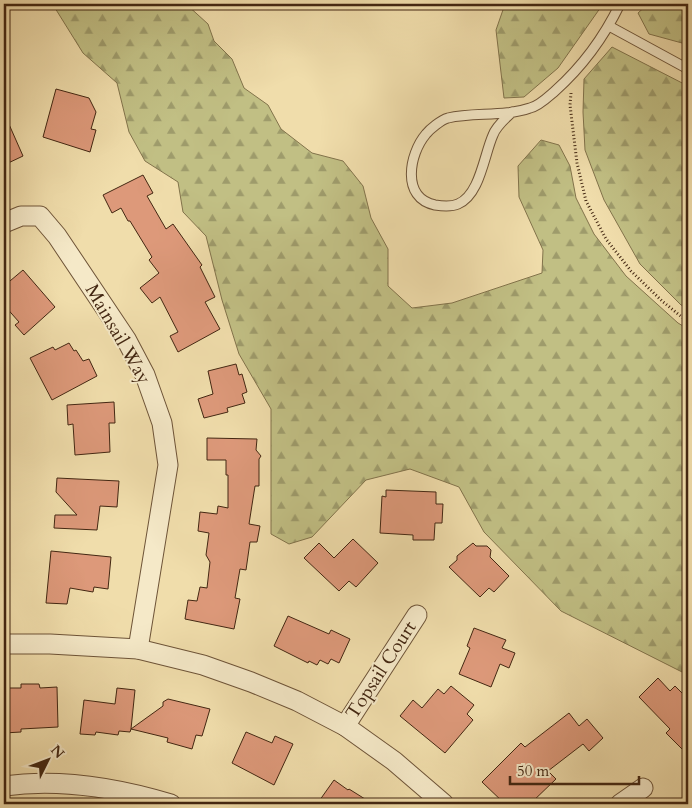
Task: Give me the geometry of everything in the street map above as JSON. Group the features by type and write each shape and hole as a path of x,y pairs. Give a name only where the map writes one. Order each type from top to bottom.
{"street":[{"name":"Mainsail Way","path":"4,223 21,216 40,216 57,236 126,339 145,375 162,423 168,465 138,649"},
{"name":"Topsail Court","path":"345,726 417,615"},
{"path":"4,644 50,644 138,649 203,665 251,682 297,700 345,726 394,761 443,804"},
{"path":"4,786 20,784 66,785 110,789 171,804"},
{"path":"620,804 643,788"}],"lane":[{"path":"512,112 493,133 478,180 470,195 458,204 442,206 425,203 418,196 412,185 412,170 416,152 426,133 446,119 532,108 573,75 609,26 620,4"},
{"path":"609,26 688,69"}],"path":[{"path":"573,75 570,105 577,163 586,201 606,239 631,271 662,301 688,322"}],"green space":[{"path":"60,4 186,4 208,24 214,41 232,59 244,88 268,105 281,129 312,153 343,161 363,186 371,218 388,249 388,286 412,308 452,303 542,273 543,250 519,197 518,166 541,140 559,145 570,166 576,198 594,234 626,276 678,323 688,329 688,675 561,611 484,532 459,487 410,469 366,480 312,537 289,544 271,534 271,409 239,354 222,300 206,236 183,212 178,182 145,161 129,132 117,83 83,53 55,8"},
{"path":"505,4 603,4 558,68 524,97 504,98 496,30"},
{"path":"648,4 688,4 688,41 682,43 649,34 638,13"},
{"path":"612,47 688,86 688,196 683,203 684,235 688,240 688,308 681,305 640,264 604,200 585,150 584,79"}],"building":[{"path":"56,89 89,98 96,112 91,129 96,130 90,152 43,137"},
{"path":"4,113 23,156 4,165"},
{"path":"143,175 153,193 147,196 166,229 173,224 202,265 200,267 215,297 205,302 220,329 178,352 170,336 178,332 160,297 152,303 140,288 159,273 149,260 152,257 121,208 112,213 103,195"},
{"path":"23,270 55,307 24,335 15,325 19,322 4,305 4,286"},
{"path":"69,343 83,361 89,359 97,376 52,400 30,358 53,347 55,350"},
{"path":"236,364 239,375 242,374 247,392 242,394 245,403 227,408 228,412 204,418 198,399 213,394 208,371"},
{"path":"114,402 115,423 109,423 110,452 75,455 73,424 68,425 67,405"},
{"path":"207,438 257,439 256,450 261,456 259,459 259,486 255,486 249,524 260,526 257,542 250,542 246,570 240,569 235,598 240,599 234,629 185,619 188,600 197,601 200,587 207,588 210,562 206,555 209,533 198,531 200,512 217,514 218,506 228,508 226,460 207,460"},
{"path":"57,478 119,481 117,507 100,506 97,530 54,528 55,515 77,515 56,492"},
{"path":"386,490 436,492 436,504 443,504 442,523 435,523 434,540 413,540 413,535 380,533 382,496 386,497"},
{"path":"353,539 378,563 356,587 349,581 339,591 304,558 319,543 334,558"},
{"path":"473,543 476,546 487,546 491,550 490,557 509,576 494,592 489,588 480,597 449,567 457,560 457,556"},
{"path":"51,551 111,557 108,589 94,587 93,592 70,588 67,604 46,603"},
{"path":"288,616 329,634 331,630 350,639 339,663 331,659 328,664 320,660 317,665 309,661 308,663 274,646"},
{"path":"474,628 506,640 502,648 515,653 509,668 500,664 491,687 459,674 470,648 467,646"},
{"path":"658,678 670,691 675,686 688,699 688,755 666,733 670,729 639,697"},
{"path":"21,684 39,684 40,688 57,687 58,727 21,729 21,732 4,733 4,688 21,688"},
{"path":"451,686 474,705 467,714 473,720 445,753 400,716 413,700 422,708 438,689 444,694"},
{"path":"117,688 135,690 130,732 119,731 118,735 96,732 95,735 80,734 84,700 115,704"},
{"path":"168,699 210,709 202,736 196,735 192,749 167,742 168,738 131,729 163,706 163,702"},
{"path":"569,713 579,726 587,719 603,738 589,751 583,744 548,771 556,779 530,804 505,804 482,782 521,743 525,747"},
{"path":"246,732 272,743 275,736 293,744 274,785 232,763"},
{"path":"334,780 348,790 373,804 317,804"}]}
